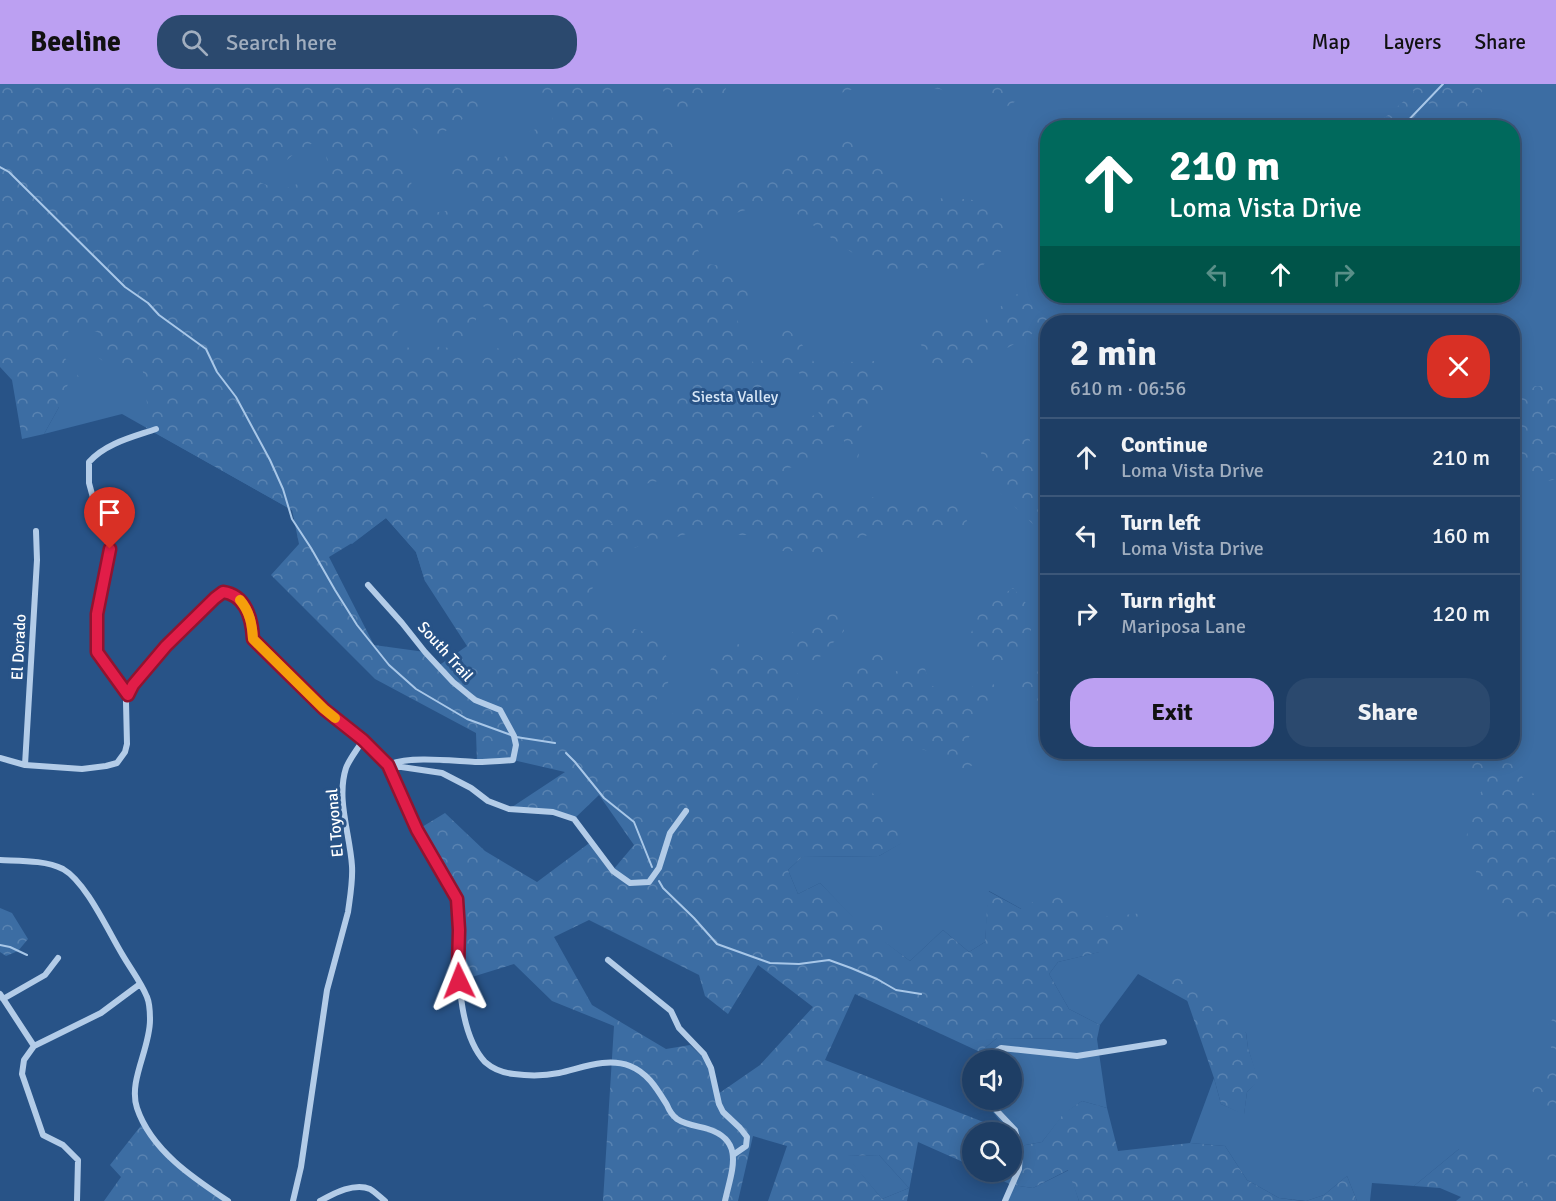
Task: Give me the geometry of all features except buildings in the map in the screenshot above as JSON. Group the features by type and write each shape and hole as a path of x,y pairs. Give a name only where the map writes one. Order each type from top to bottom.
{"street":[{"path":"128,695 97,652 97,614 110,549 88,483 89,462 98,452 114,444 156,429"},
{"name":"El Dorado","path":"25,765 37,560 36,531"},
{"name":"South Trail","path":"368,585 453,682 475,700 500,710 514,736 516,745 513,760 399,761 388,765"},
{"path":"0,758 25,765 82,769 117,763 128,744 125,711 128,695 133,685 166,646 215,598 223,592 231,593 245,606 252,621 253,639 324,709 363,740 388,765 417,830 457,899 460,990 471,1038 484,1061 499,1070 523,1075 558,1073 598,1063 621,1063 645,1074 656,1086 677,1119 716,1132 729,1142 733,1155 724,1201"},
{"name":"El Toyonal","path":"292,1201 301,1167 327,990 350,900 352,867 344,805 344,774 350,758 363,740"},
{"path":"388,765 442,773 471,788 488,801 509,809 553,812 574,819 613,871 630,883 649,882 659,868 670,833 686,811"},
{"path":"0,860 62,868 78,883 96,908 148,1000 150,1028 135,1090 136,1107 149,1131 168,1155 180,1167 228,1201"},
{"path":"34,1046 2,997 45,975 58,958"},
{"path":"608,960 671,1011 680,1028 704,1054 723,1112 747,1137 746,1146 733,1155"},
{"path":"77,1201 78,1160 63,1145 43,1136 22,1074 24,1060 34,1046 101,1013 140,984"},
{"path":"1022,1050 1077,1056 1164,1042"},
{"path":"998,1050 1001,1048 1020,1050"},
{"path":"996,1110 1015,1130 1020,1150 1019,1170 1005,1201"},
{"path":"320,1201 350,1188 362,1187 370,1189 385,1201"}],"green space":[{"name":"Siesta Valley","path":"0,84 1556,84 1556,1201 1459,1149 1414,1186 1372,1183 1370,1201 1357,1201 1347,1176 1324,1195 1306,1201 1279,1198 1247,1180 1225,1146 1190,1143 1214,1078 1221,1104 1244,1114 1247,1092 1258,1081 1246,1033 1138,974 1100,1025 1069,1009 1049,974 1058,962 1099,952 989,891 985,942 969,952 943,930 910,961 857,922 820,883 798,894 788,870 802,857 879,856 901,843 656,722 425,581 416,552 386,518 352,544 122,414 44,434 59,407 42,370"},
{"path":"0,84 481,84 478,87 478,108 440,135 422,143 408,121 386,148 411,174 412,202 438,212 450,210 465,203 467,177 437,177 469,150 502,158 524,147 530,131 554,124 546,92 528,96 523,84 624,84 639,112 670,137 677,162 694,194 782,172 791,151 817,160 838,138 856,135 911,182 929,203 945,197 982,201 1007,227 1004,249 974,272 926,268 893,281 784,205 752,208 717,219 693,241 706,264 733,267 758,298 737,319 753,363 785,353 767,334 782,324 799,340 818,368 848,362 875,361 885,368 887,398 861,411 862,439 856,468 836,423 826,440 806,464 784,469 786,489 824,491 840,509 867,495 888,504 934,499 968,511 965,534 933,529 895,528 857,538 820,557 794,551 772,551 752,535 732,535 713,525 671,539 624,550 597,568 591,595 610,622 652,634 676,671 652,706 657,721 668,715 704,706 708,678 717,649 738,644 771,662 793,632 814,615 839,614 844,631 821,656 796,670 802,686 797,701 842,719 842,687 852,663 879,637 886,663 884,678 922,657 929,684 946,694 990,682 1006,693 980,716 967,741 977,764 952,772 944,757 908,744 876,752 878,769 871,790 885,813 901,814 902,843 879,856 802,857 788,870 798,894 820,883 857,921 880,917 885,942 910,961 943,930 969,952 985,942 988,891 1021,909 1049,893 1066,898 1083,919 1144,913 1132,936 1100,952 1058,962 1049,974 1069,1009 1100,1025 1097,1039 997,1038 982,1050 976,1050 855,994 825,1060 983,1122 962,1122 962,1162 918,1142 907,1201 768,1201 787,1146 753,1136 738,1201 603,1201 614,1026 552,1001 514,964 459,981 458,906 417,830 445,813 485,851 537,882 592,841 613,870 634,845 599,795 574,819 553,812 509,809 565,772 513,760 477,762 476,733 375,679 271,575 299,544 292,510 146,428 147,403 142,365 123,377 94,354 98,332 73,326 56,346 79,377 68,384 59,407 44,434 22,439 12,380 0,367","holes":["323,139 328,166 305,181 282,190 261,183 259,161 286,161 299,149","411,299 419,321 444,325 450,348 430,346 418,353 395,340 400,323 396,306","478,302 512,330 518,360 494,346 481,363 480,386 466,379 464,347 475,328","798,372 811,385 819,414 783,424 770,406 773,389","658,481 688,505 610,524 637,504 611,492","386,518 416,552 425,581 467,646 438,666 425,652 374,645 329,557","589,920 699,975 705,996 728,1014 758,965 813,1007 760,1065 718,1094 711,1065 690,1045 666,1049 592,1005 554,937","879,1155 909,1188 882,1199 847,1156"]},
{"path":"659,84 728,84 722,97 703,101 682,121"},
{"path":"823,84 868,84 838,94"},
{"path":"919,84 968,84 955,97 940,89 922,87"},
{"path":"990,84 1020,84 1018,100 996,113"},
{"path":"1408,84 1493,84 1465,108 1450,113 1428,103 1412,120 1382,120 1414,92"},
{"path":"1033,291 1046,315 1040,315 1040,329 966,372 934,368 915,334 935,325 956,329 983,322 1014,295"},
{"path":"1535,386 1556,387 1556,479 1536,484 1523,478 1520,474 1520,399"},
{"path":"1027,429 1035,460 1035,484 1040,488 1040,524 1033,524 992,485 979,447 1006,448"},
{"path":"1013,588 1031,609 1031,637 995,673 979,659 971,633 981,609"},
{"path":"1040,670 1040,706 1022,705 1010,683"},
{"path":"1453,759 1490,759 1492,762 1514,764 1537,799 1555,820 1556,922 1542,925 1503,915 1483,894 1466,839 1473,803 1483,789"},
{"path":"0,908 12,913 28,939 18,951 6,956 0,952"},
{"path":"1164,971 1203,989 1246,1033 1248,1048 1259,1081 1247,1092 1244,1115 1221,1104 1187,1000 1138,973"},
{"path":"1556,1014 1556,1065 1546,1029"},
{"path":"997,1038 1097,1039 1107,1108 1082,1101 1064,1114 1042,1142 1022,1146 1022,1122 1001,1122 991,1110 1022,1110 1022,1050 982,1050"},
{"path":"1556,1066 1556,1124 1545,1116 1529,1084"},
{"path":"1082,1101 1107,1108 1118,1151 1190,1143 1225,1146 1247,1180 1279,1198 1302,1201 1079,1201 1068,1170 1033,1188 1005,1182 1022,1182 1022,1146 1042,1142 1064,1113"},
{"path":"143,1123 180,1167 228,1201 104,1201 121,1177 110,1165"},
{"path":"1556,1145 1556,1201 1456,1201 1461,1197 1440,1188 1414,1186 1459,1149 1506,1150 1523,1166 1523,1184 1544,1176 1544,1154"},
{"path":"879,1155 909,1188 882,1199 846,1156"},
{"path":"1069,1170 1079,1201 1005,1201 1012,1185 1033,1188"},
{"path":"1347,1176 1357,1201 1306,1201 1324,1195"}],"waterway":[{"path":"1409,120 1443,84"},
{"path":"0,167 9,172 125,287 206,349 217,372 236,397 270,460 283,489 292,519 357,625 389,665 416,689 467,719 511,735"},
{"path":"516,737 555,743"},
{"path":"566,753 604,798 634,822 652,867"},
{"path":"659,881 717,944 770,963 799,964 829,960 877,979 896,990 921,994"},
{"path":"0,945 27,955"}],"slow traffic":[{"path":"240,600 252,621 253,639 335,718"}],"route":[{"path":"110,549 97,614 97,652 128,695 133,685 166,646 215,598 223,592 231,593 245,606 252,621 253,639 324,709 363,740 388,765 417,830 457,899 459,981"}]}
